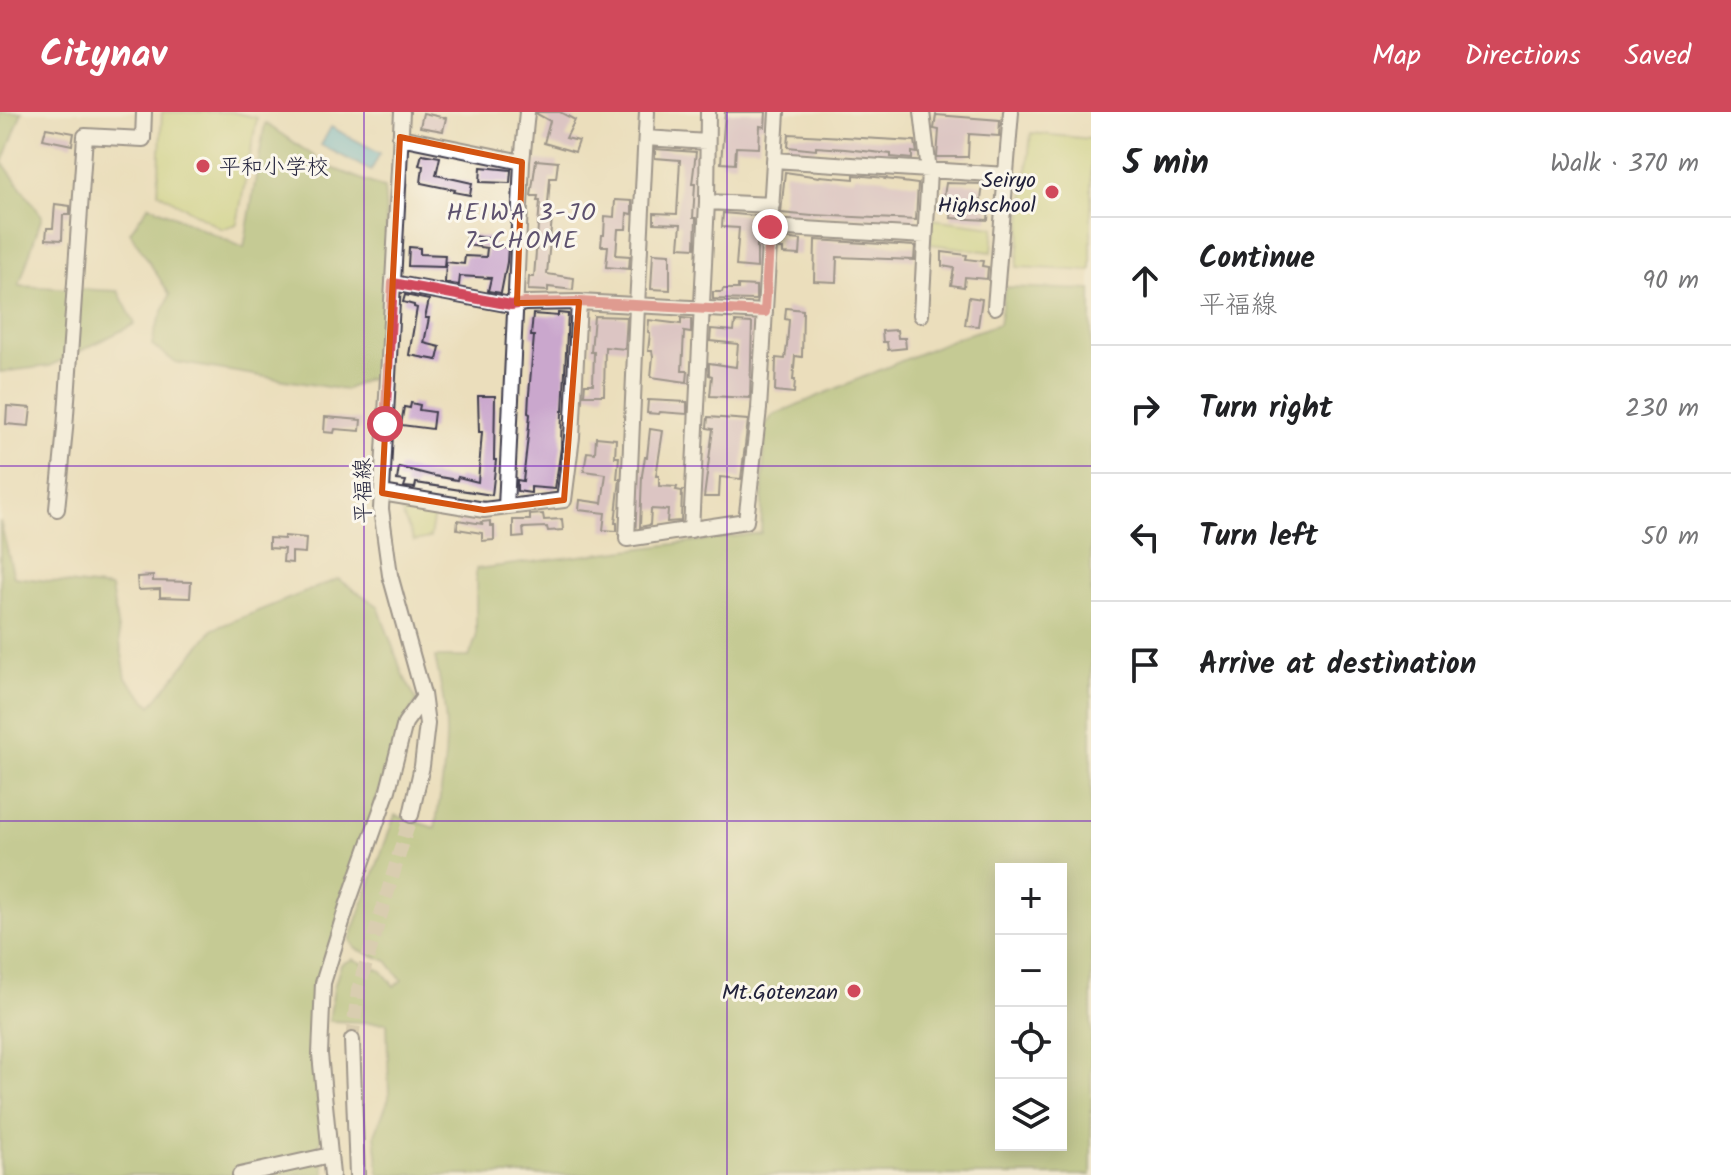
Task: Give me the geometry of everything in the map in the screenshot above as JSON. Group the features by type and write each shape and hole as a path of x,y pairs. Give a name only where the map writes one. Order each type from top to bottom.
{"street":[{"path":"57,509 85,136 143,139 144,112"},
{"name":"平福線","path":"402,112 381,509 390,575 427,724 411,815"},
{"path":"506,507 527,112"},
{"path":"647,112 627,539 746,521 759,409 777,112"},
{"path":"691,530 707,202 708,112"},
{"path":"921,315 929,171 922,112"},
{"path":"995,307 1011,112"},
{"path":"400,137 522,162"},
{"path":"646,138 707,142"},
{"path":"774,160 1006,175"},
{"path":"707,202 772,205"},
{"path":"770,227 925,236"},
{"path":"393,283 511,305 579,302 765,312"},
{"path":"382,493 484,510 564,500 572,437 579,302"},
{"path":"332,1175 320,1054 323,983 388,790 405,723 423,698"},
{"path":"352,1040 357,1175"},
{"path":"240,1175 330,1155"}],"highlighted area":[{"path":"400,137 522,162 517,303 579,302 564,500 484,510 382,493"}],"green space":[{"path":"0,112 22,112 3,163 42,216 19,286 118,291 135,324 50,366 0,372"},
{"path":"162,112 232,112 257,118 237,224 222,229 158,192"},
{"path":"265,123 332,168 384,188 387,281 379,374 345,390 175,362 152,345 170,295 130,232 149,205 244,248"},
{"name":"Seiryo Highschool","path":"1031,133 1091,139 1091,271 1017,267"},
{"path":"932,219 994,227 992,252 930,244"},
{"path":"1005,287 1091,290 1091,1175 379,1175 375,1134 389,1098 387,1023 329,1021 334,987 341,964 353,959 382,971 394,986 402,980 387,961 356,949 350,940 395,815 435,828 446,733 435,657 469,657 476,638 476,569 761,533 765,426 773,415 956,338 999,324"},
{"path":"404,501 435,507 430,538 414,541 399,507"},
{"path":"0,521 14,577 111,588 126,678 151,706 213,629 338,579 378,606 403,675 417,701 402,724 321,983 314,1026 314,1063 322,1138 311,1163 323,1162 325,1175 0,1175"}],"water":[{"path":"331,127 380,153 371,171 321,145"}],"building":[{"path":"537,112 560,112 575,120 566,138 579,141 575,152 544,143 550,121"},
{"path":"725,112 766,112 765,127 760,126 759,148 736,147 735,164 721,163"},
{"path":"423,113 446,118 443,131 420,127"},
{"path":"936,115 1000,120 999,136 969,134 968,157 937,157 939,130 934,129"},
{"path":"46,128 74,133 72,145 43,139"},
{"path":"789,134 915,141 917,153 912,152 912,159 845,149 788,147"},
{"path":"655,149 696,152 692,184 695,184 695,248 679,247 681,224 654,223 654,213 677,214 680,160 655,158"},
{"path":"422,154 440,157 436,175 472,183 470,195 421,183 423,166 419,165"},
{"path":"536,160 558,162 556,178 550,178 547,217 552,217 547,274 574,278 573,290 548,287 548,291 528,290 529,277 534,277 540,201 537,201 538,196 531,196"},
{"path":"481,167 511,170 510,183 480,182"},
{"path":"785,172 854,179 854,175 918,184 916,220 781,213"},
{"path":"946,183 983,184 980,208 989,208 988,220 951,218 953,197 944,196"},
{"path":"615,200 632,201 632,214 627,213 626,229 618,229 616,255 630,256 629,269 606,267 608,246 601,246 605,216 614,217"},
{"path":"55,204 70,206 70,215 63,215 62,240 46,239 47,228 53,228"},
{"path":"723,213 757,216 757,268 736,266 739,228 722,227"},
{"path":"467,235 493,239 492,246 508,247 501,293 488,291 491,278 460,276 459,285 445,283 446,262 464,264 465,256 486,257 487,248 466,245"},
{"path":"779,238 801,240 800,255 783,254 783,249 779,249"},
{"path":"815,240 915,246 914,260 837,257 836,282 814,281"},
{"path":"409,247 420,248 420,254 445,255 444,267 408,266"},
{"path":"942,252 967,255 966,259 983,261 982,266 988,267 987,279 965,277 964,287 951,285 954,268 942,266"},
{"path":"653,253 670,254 670,290 651,289"},
{"path":"738,285 756,286 756,300 713,299 713,292 738,289"},
{"path":"405,295 429,300 424,343 440,347 437,360 409,355 417,308 403,302"},
{"path":"969,297 982,299 978,326 965,325"},
{"path":"786,308 803,310 802,357 795,356 794,393 775,391 776,358 785,359 787,345 789,320 785,319"},
{"path":"558,313 568,314 561,448 555,489 531,487 531,493 517,491 517,480 523,481 530,414 533,314 558,316"},
{"path":"594,316 627,317 625,349 605,347 604,395 584,395 585,384 593,384 594,352 591,352"},
{"path":"681,318 691,319 691,333 684,332 682,371 688,371 687,382 651,377 653,356 652,351 648,351 649,320 681,324"},
{"path":"735,322 752,323 750,398 710,396 712,376 709,375 709,363 736,367 738,344 710,341 711,329 734,331"},
{"path":"897,330 898,338 905,338 906,348 888,350 882,331"},
{"path":"478,396 495,396 496,460 492,495 416,483 415,488 404,487 406,481 397,480 399,467 478,482 482,432 479,432"},
{"path":"648,400 687,402 687,414 647,413"},
{"path":"411,403 420,405 419,410 434,412 432,429 401,425 404,407 410,408"},
{"path":"7,406 31,408 29,426 6,424"},
{"path":"325,417 361,420 360,431 335,429 334,433 324,432"},
{"path":"708,417 748,420 741,479 720,477 719,497 704,497 713,429 707,428"},
{"path":"650,429 663,431 656,476 659,476 659,486 677,487 676,490 682,491 681,521 667,522 668,510 651,509 650,525 640,527 642,475"},
{"path":"596,437 616,439 615,457 619,457 617,479 620,479 615,523 617,531 603,530 605,513 579,510 580,500 602,503 606,474 584,471 587,452 595,453"},
{"path":"543,514 544,520 562,519 563,530 523,528 524,537 513,538 513,520 530,520 530,515"},
{"path":"458,520 482,524 490,521 490,526 494,526 494,540 482,541 482,533 457,529"},
{"path":"284,536 306,538 305,553 292,552 292,563 283,562 284,549 269,548 269,538 284,539"},
{"path":"153,576 153,581 191,582 190,598 160,597 160,589 138,590 137,577"}],"tunnel":[{"path":"352,1040 358,990 411,815"}],"place":[{"name":"平和小学校","path":"203,166"},
{"name":"Seiryo Highschool","path":"1052,192"},
{"name":"Mt.Gotenzan","path":"854,991"}],"district":[{"name":"HEIWA 3-JO 7-CHOME","path":"522,226"}],"route":[{"path":"385,424 393,283 511,305 579,302 765,312 770,227"}]}
